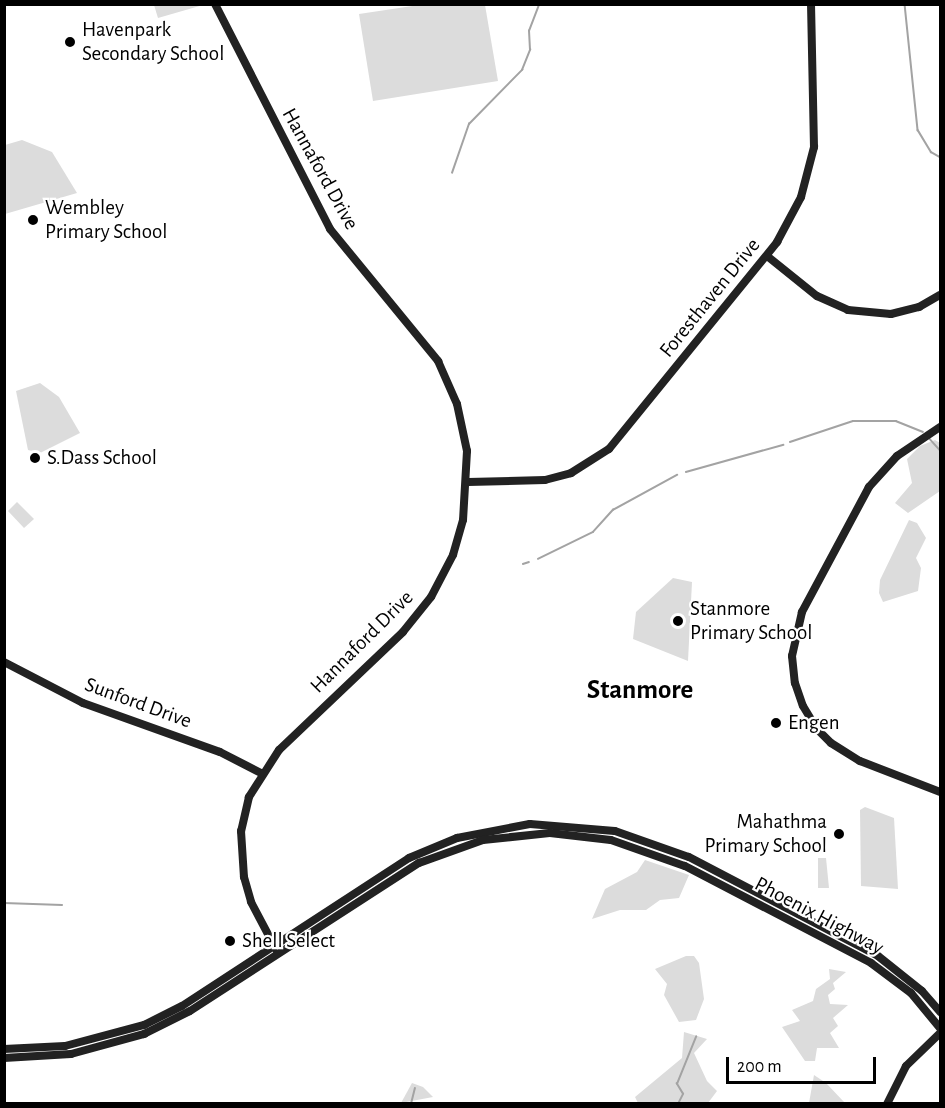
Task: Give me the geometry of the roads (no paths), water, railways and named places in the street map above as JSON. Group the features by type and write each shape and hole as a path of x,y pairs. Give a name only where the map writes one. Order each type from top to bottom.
{"street":[{"name":"Hannaford Drive","path":"215,4 330,230 438,361 459,412 468,482 453,555 426,604 403,632 287,741 261,773 245,810 241,861 251,902 276,949"},
{"name":"Foresthaven Drive","path":"468,482 545,480 571,473 599,457 632,424 767,256 796,209 812,161 816,106 811,4"},
{"path":"767,256 817,296 848,310 891,314 919,307 940,295"},
{"path":"940,427 897,456 869,488 802,612 792,656 803,706 816,728 831,743 860,761 940,792"},
{"name":"Sunford Drive","path":"4,662 83,703 220,752 261,773"},
{"name":"Phoenix Highway","path":"4,1058 71,1054 144,1034 190,1011 393,867 434,846 509,826 574,825 631,835 689,857 878,956 912,982 940,1012"},
{"name":"Phoenix Highway","path":"4,1049 65,1046 144,1025 182,1006 432,857 498,837 568,833 653,852 779,915 888,975 921,1003 940,1028"},
{"path":"887,1104 906,1066 940,1034"}],"waterway":[{"path":"905,4 918,130 931,152 940,157"},
{"path":"452,173 469,124 522,70 530,50 529,31 538,7"},
{"path":"790,442 853,421 896,421 923,432"},
{"path":"930,439 940,450"},
{"path":"686,472 783,445"},
{"path":"538,559 593,532 613,510 677,475"},
{"path":"523,564 529,562"},
{"path":"4,903 62,905"},
{"path":"678,1104 683,1094 677,1084 696,1037"},
{"path":"411,1104 415,1088"}],"place":[{"name":"Havenpark Secondary School","path":"70,42"},
{"name":"Wembley Primary School","path":"33,220"},
{"name":"S.Dass School","path":"35,458"},
{"name":"Stanmore Primary School","path":"678,621"},
{"name":"Engen","path":"776,723"},
{"name":"Mahathma Primary School","path":"839,834"},
{"name":"Shell Select","path":"230,941"}],"district":[{"name":"Stanmore","path":"640,690"}]}
